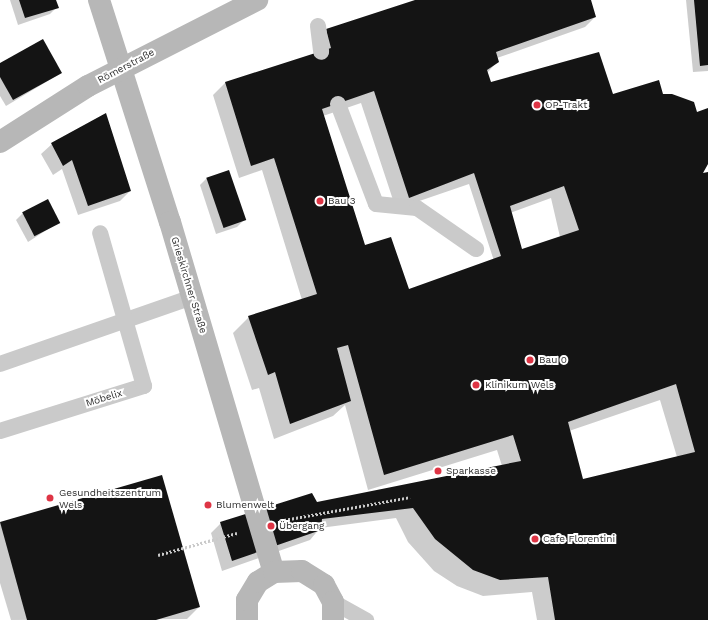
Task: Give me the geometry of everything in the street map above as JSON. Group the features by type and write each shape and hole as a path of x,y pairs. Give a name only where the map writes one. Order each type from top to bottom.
{"main road":[{"name":"Grieskirchner Straße","path":"99,0 192,297 274,572"},
{"name":"Römerstraße","path":"0,142 121,68 257,0"},
{"path":"247,620 247,600 258,582 274,572 302,571 324,585 333,611"}],"lane":[{"path":"318,26 321,52"},
{"path":"338,104 376,204 417,208 476,249"},
{"name":"Möbelix","path":"0,431 144,386 100,233"},
{"path":"0,364 126,322 192,297"},
{"path":"333,611 366,620"}],"building":[{"path":"19,0 56,0 59,8 25,18"},
{"name":"Klinikum Wels","path":"415,0 591,0 596,17 496,52 499,62 487,70 491,82 599,52 613,94 659,80 663,94 672,94 694,102 697,112 708,108 708,164 703,173 708,172 708,620 555,620 548,577 500,580 473,570 435,539 413,508 322,519 321,530 232,561 220,522 312,493 317,502 521,461 513,435 384,475 348,345 337,348 351,401 290,424 275,372 268,375 248,316 317,294 274,158 251,166 225,82 331,48 326,29","holes":["374,91 409,198 474,173 501,256 409,289 391,237 365,245 322,109","564,186 579,230 522,249 510,206","676,384 695,452 583,479 568,422"]},
{"path":"694,0 708,0 708,65 700,66"},
{"path":"43,39 62,73 13,100 0,77 0,63"},
{"path":"106,113 131,191 88,206 72,160 63,166 51,143"},
{"path":"229,170 246,220 224,228 206,178"},
{"path":"48,199 60,223 34,236 22,212"},
{"path":"162,475 200,607 156,620 27,620 0,522"}],"place":[{"name":"OP-Trakt","path":"537,105"},
{"name":"Bau 3","path":"320,201"},
{"name":"Bau 0","path":"530,360"},
{"name":"Klinikum Wels","path":"476,385"},
{"name":"Sparkasse","path":"438,471"},
{"name":"Gesundheitszentrum Wels","path":"50,498"},
{"name":"Blumenwelt","path":"208,505"},
{"name":"Übergang","path":"271,526"},
{"name":"Cafe Florentini","path":"535,539"}]}
